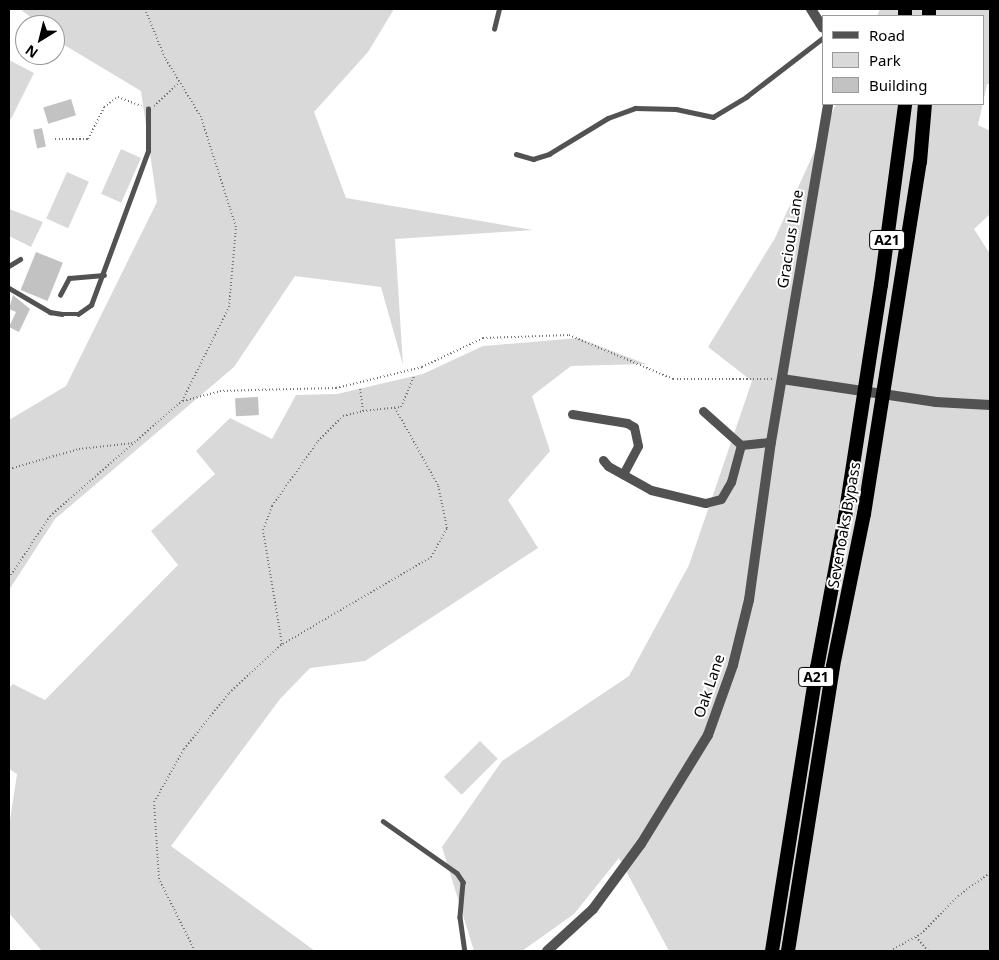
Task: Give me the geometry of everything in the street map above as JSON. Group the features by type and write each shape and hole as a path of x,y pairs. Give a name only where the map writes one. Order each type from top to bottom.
{"highway":[{"name":"Sevenoaks Bypass","path":"772,951 881,285 904,105"},
{"name":"Sevenoaks Bypass","path":"788,951 833,666 864,514 920,162 926,105"}],"street":[{"path":"811,9 822,26"},
{"name":"Gracious Lane","path":"782,379 828,105"},
{"path":"782,379 936,402 990,405"},
{"name":"Oak Lane","path":"547,951 593,909 613,885 708,735 733,665 749,600 771,442 782,379"},
{"path":"702,411 741,445 771,442"},
{"path":"572,414 627,423 634,427 638,446 623,474"},
{"path":"603,460 651,490 705,503 722,499 731,482 741,445"}],"lane":[{"path":"494,28 499,9"},
{"path":"516,154 533,159 549,154 608,118 635,108 676,109 713,117 746,97 822,39"},
{"path":"9,288 50,312 78,314 91,305 104,275 148,151 148,110"},
{"path":"9,266 20,259"},
{"path":"60,295 69,278 104,275"},
{"path":"383,821 457,873 462,882 460,917 465,951"}],"path":[{"path":"9,578 50,516 182,401 229,307 236,227 201,116 165,58 145,9"},
{"path":"55,139 88,140 104,107 118,97 148,110 180,82"},
{"path":"182,401 220,391 336,388 422,367 483,338 530,336 569,335 673,379 782,379"},
{"path":"282,644 263,530 272,506 318,441 343,416 363,411 401,407 414,376"},
{"path":"360,389 363,411"},
{"path":"195,951 159,879 154,802 184,749 229,692 282,644 431,557 448,528 438,485 395,408"},
{"path":"9,469 79,449 134,443"},
{"path":"890,951 916,937 958,896 990,873"},
{"path":"916,937 928,951"}],"green space":[{"path":"20,9 394,9 368,52 314,112 346,198 533,230 395,239 403,365 381,287 295,276 234,367 55,519 9,590 9,420 66,386 157,202 141,91 65,45 65,15 28,15"},
{"path":"880,9 990,9 990,84 987,84 984,98 984,15 877,15"},
{"path":"9,60 15,65 34,73 11,119 9,119"},
{"path":"836,105 983,105 978,125 990,131 990,214 974,229 990,254 990,951 669,951 619,858 574,914 522,951 474,951 442,847 502,761 629,676 689,565 752,381 708,347 775,238"},
{"path":"121,149 141,158 121,203 101,194"},
{"path":"67,172 89,182 68,228 46,219"},
{"path":"9,209 43,222 31,247 9,236"},
{"path":"578,338 646,364 571,366 532,396 550,451 508,500 538,548 365,661 310,668 280,699 171,846 315,951 42,951 9,913 9,827 17,774 9,769 9,688 13,684 45,700 178,565 151,531 215,474 196,451 230,418 272,439 296,395 337,394 423,374 483,346"},
{"path":"480,741 498,759 462,795 444,777"}],"building":[{"path":"71,99 76,115 48,124 43,107"},
{"path":"42,128 46,147 37,148 33,130"},
{"path":"36,252 63,263 48,301 21,290"},
{"path":"13,295 30,309 19,332 9,327 16,312 9,309"},
{"path":"258,397 259,415 236,416 235,398"}]}
